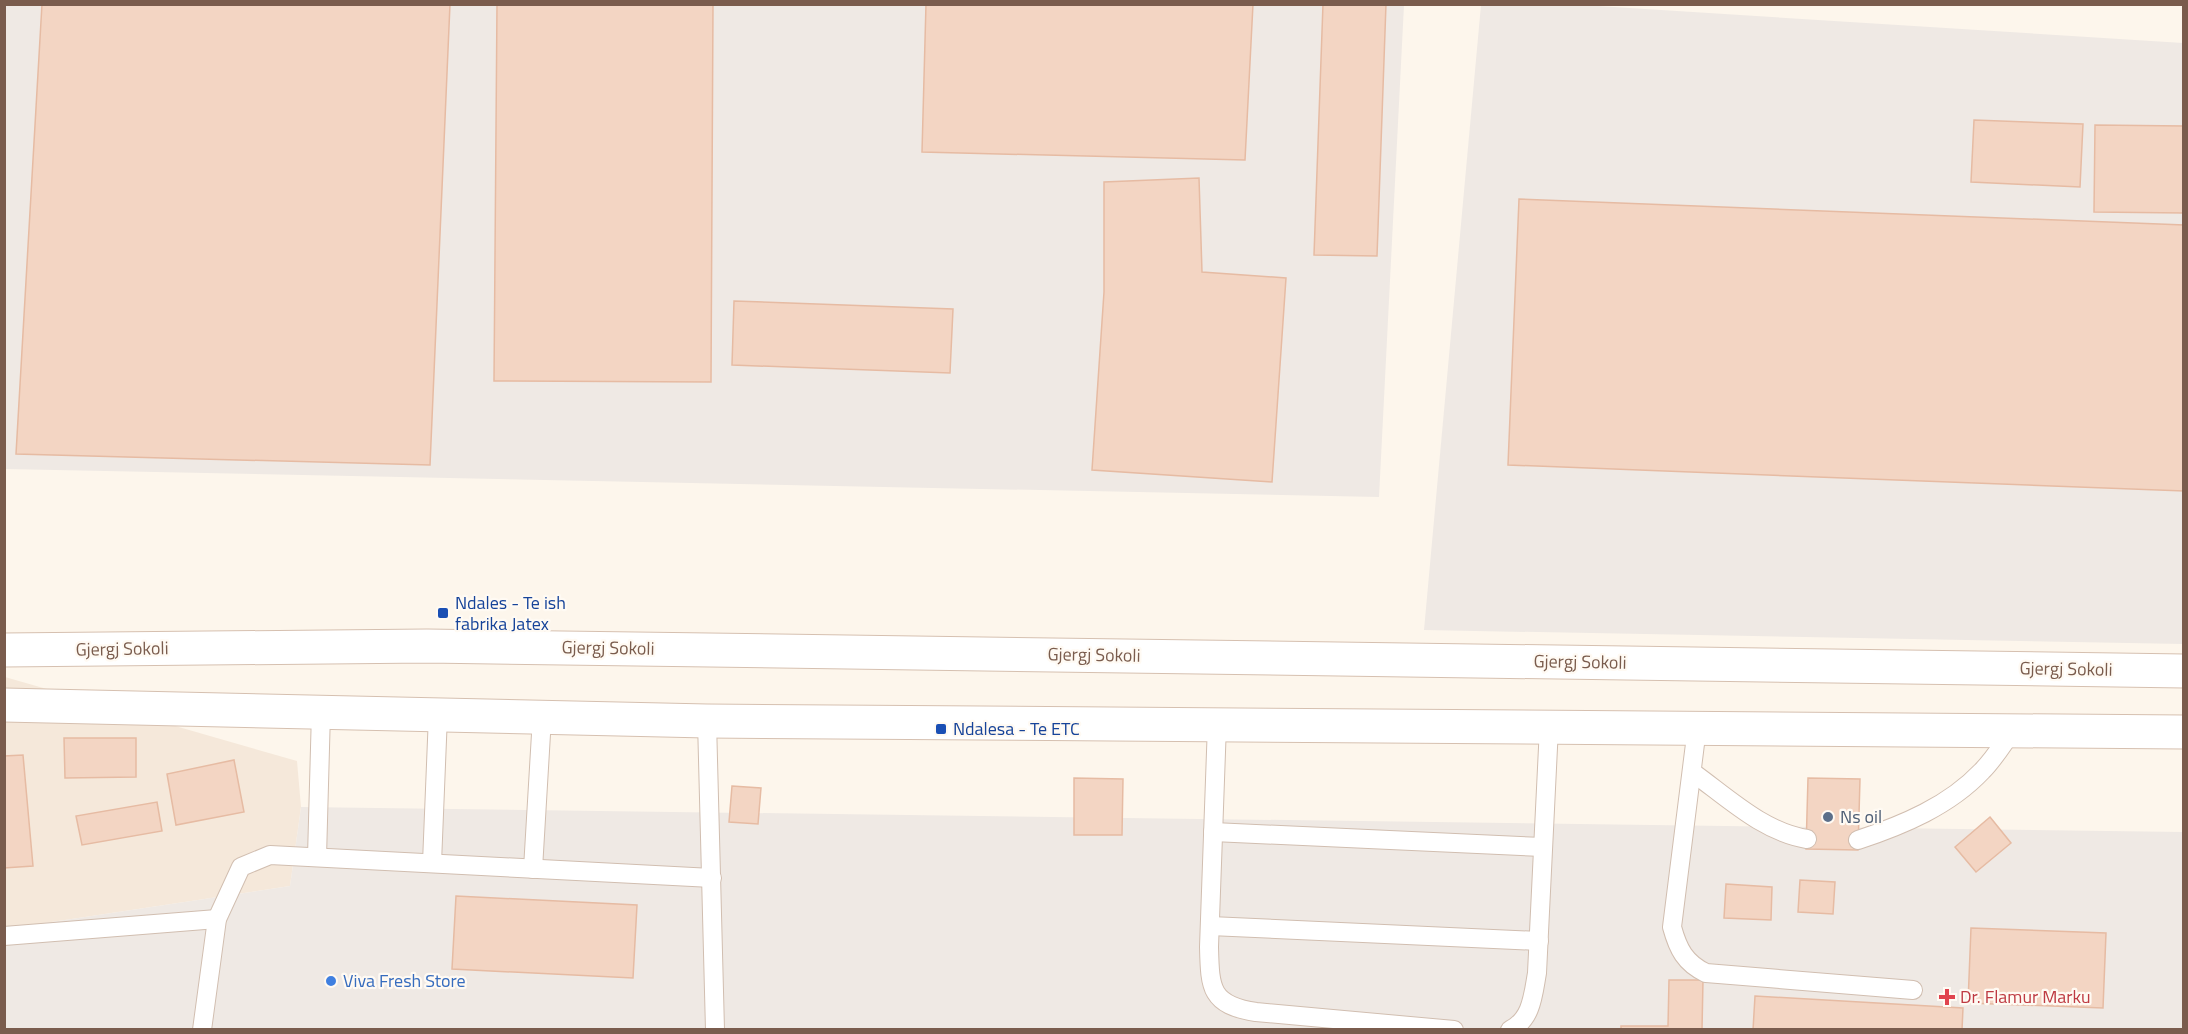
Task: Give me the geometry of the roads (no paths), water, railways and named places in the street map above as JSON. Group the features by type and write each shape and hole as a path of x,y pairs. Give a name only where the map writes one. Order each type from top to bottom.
{"main road":[{"name":"Gjergj Sokoli","path":"4,650 427,646 2184,671"},
{"path":"4,705 707,721 2184,732"}],"lane":[{"path":"317,857 321,712"},
{"path":"432,863 438,715"},
{"path":"532,869 542,717"},
{"path":"707,721 715,1029"},
{"path":"1217,724 1210,977 1218,997 1235,1009 1384,1025 1454,1029"},
{"path":"1510,1029 1518,1025 1530,1010 1537,973 1549,727"},
{"path":"1697,728 1672,927 1677,945 1686,960 1706,973 1913,990"},
{"path":"1858,840 1921,816 1953,795 1983,771 2013,730"},
{"path":"1692,771 1751,816 1793,837 1807,839"},
{"path":"1213,832 1543,848"},
{"path":"202,1029 217,919 241,867 270,855 712,878"},
{"path":"4,936 217,919"},
{"path":"1210,926 1539,941"}],"place":[{"name":"Ndales - Te ish fabrika Jatex","path":"443,613"},
{"name":"Ndalesa - Te ETC","path":"941,729"},
{"name":"Ns oil","path":"1828,817"},
{"name":"Viva Fresh Store","path":"331,981"},
{"name":"Dr. Flamur Marku","path":"1947,997"}]}
